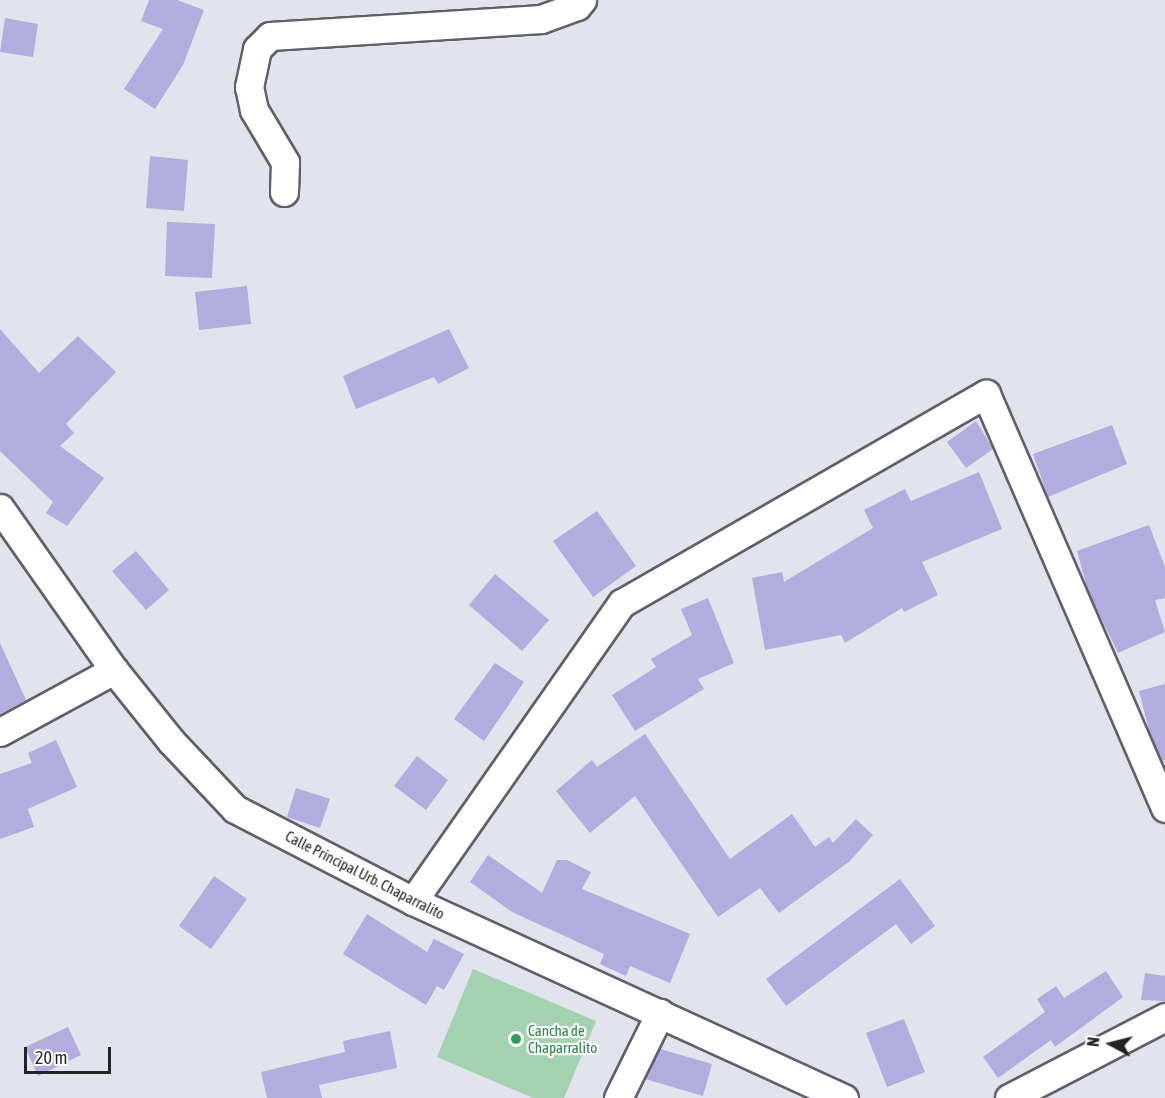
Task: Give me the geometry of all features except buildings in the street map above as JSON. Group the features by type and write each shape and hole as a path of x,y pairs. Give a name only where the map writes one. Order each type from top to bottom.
{"street":[{"path":"284,192 285,162 254,110 249,87 257,49 270,36 541,19 577,6 582,0"},
{"path":"413,901 622,603 986,394 1165,808"},
{"name":"Calle Principal Urb. Chaparralito","path":"0,508 114,670 171,741 235,809 413,901 844,1098"},
{"path":"0,732 114,670"},
{"path":"618,1098 660,1013"},
{"path":"1009,1098 1165,1017"}],"green space":[{"name":"Cancha de Chaparralito","path":"473,969 596,1021 564,1098 533,1098 437,1057"}],"place":[{"name":"Cancha de Chaparralito","path":"516,1039"}]}
